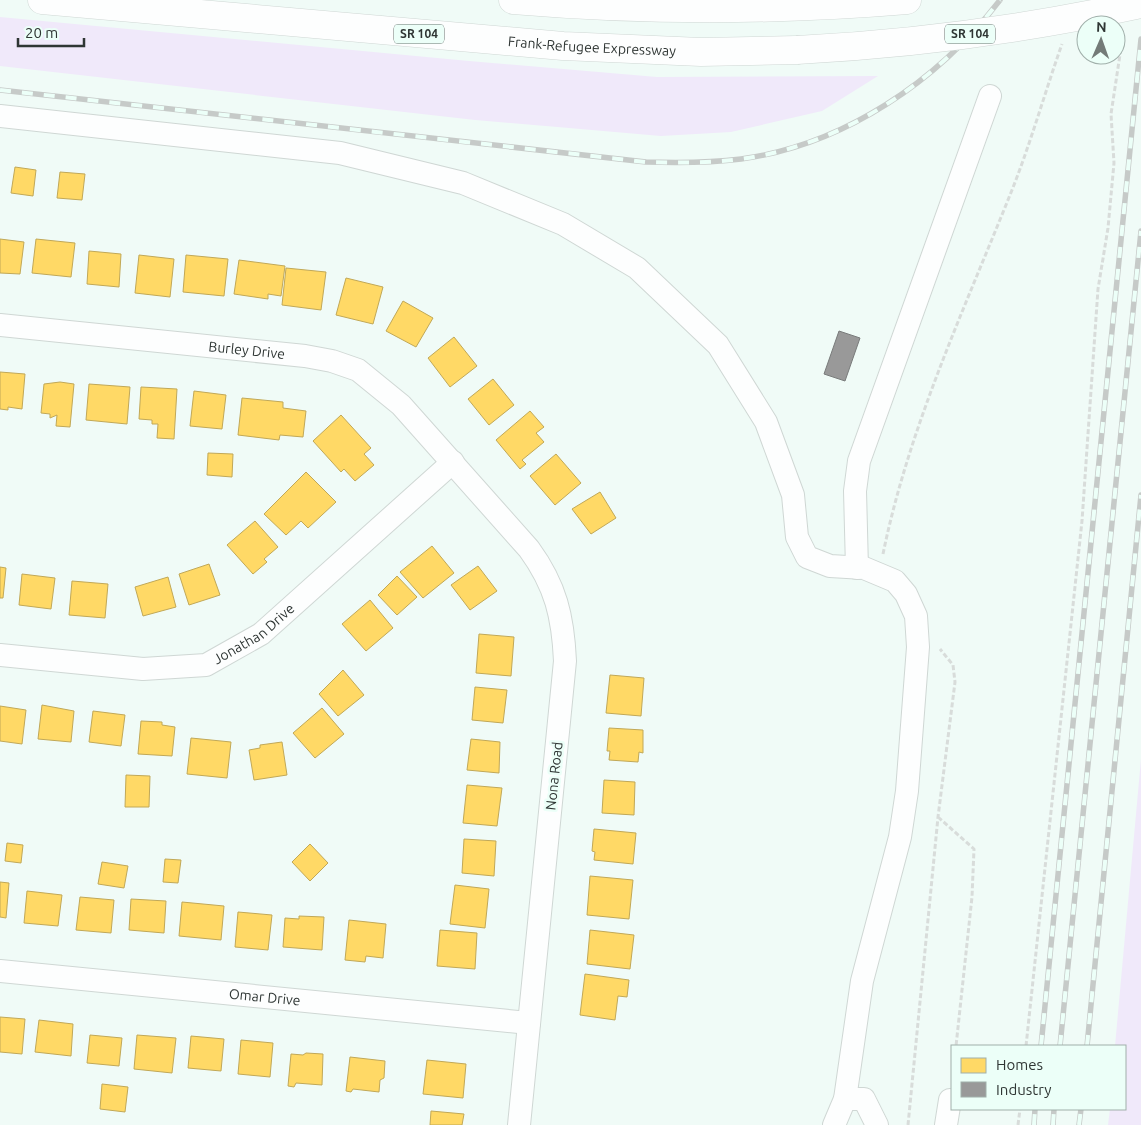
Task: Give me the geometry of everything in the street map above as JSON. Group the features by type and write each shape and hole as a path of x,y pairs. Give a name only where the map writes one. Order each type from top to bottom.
{"highway":[{"name":"Frank-Refugee Expressway","path":"42,0 564,46 701,52 797,50 860,46 1003,30 1141,4"},
{"path":"513,0 644,8 812,6 907,0"}],"street":[{"path":"856,568 858,461 990,96"},
{"path":"0,116 340,152 463,183 564,224 637,268 718,345 766,422 793,496 796,536 807,557 830,566 864,568 895,581 906,594 916,616 918,647 907,791 900,837 862,981 845,1099 834,1125"},
{"name":"Burley Drive","path":"0,325 305,356 332,361 358,370 379,386 401,405 453,462"},
{"name":"Jonathan Drive","path":"0,655 143,669 206,665 261,634 453,462"},
{"name":"Nona Road","path":"453,462 545,570 557,601 563,627 565,661 519,1125"},
{"name":"Omar Drive","path":"0,971 529,1023"},
{"path":"845,1099 864,1099 877,1125"},
{"path":"946,1125 950,1100"}],"path":[{"path":"879,574 892,513 913,440 944,356 1013,188 1062,44 1068,38"},
{"path":"1026,1045 1082,521 1098,288 1108,228 1114,172 1111,114 1118,65"},
{"path":"908,1125 938,817 955,682 952,665 939,647 918,647"},
{"path":"938,817 974,849 972,897 956,1045"},
{"path":"1018,1125 1020,1110"}],"shaded area":[{"path":"0,17 657,77 878,76 822,111 731,132 661,136 475,120 0,66"},
{"path":"1141,759 1141,1125 1108,1125 1110,1110 1126,1110 1126,1045 1115,1045"}],"building: Homes":[{"path":"15,167 36,170 33,196 11,193"},
{"path":"60,172 85,174 82,200 57,198"},
{"path":"0,239 24,242 20,274 0,273"},
{"path":"36,239 75,243 71,277 32,273"},
{"path":"89,251 121,254 119,287 87,284"},
{"path":"139,255 174,259 170,297 135,293"},
{"path":"186,255 228,259 224,296 183,292"},
{"path":"239,260 285,266 281,296 268,294 268,299 234,294"},
{"path":"286,268 326,272 321,310 282,305"},
{"path":"346,278 383,287 373,324 336,315"},
{"path":"403,301 433,318 416,347 386,331"},
{"path":"454,337 477,366 450,387 428,358"},
{"path":"0,372 25,374 22,409 8,407 8,410 0,409"},
{"path":"493,379 514,405 489,425 468,399"},
{"path":"60,382 74,384 70,427 56,426 57,415 50,418 50,414 41,413 44,384"},
{"path":"89,384 130,387 127,424 86,420"},
{"path":"141,387 177,389 174,439 157,438 158,424 152,424 152,420 139,419"},
{"path":"194,391 226,395 222,429 190,426"},
{"path":"242,398 283,402 283,408 306,411 303,437 280,435 279,440 238,435"},
{"path":"530,411 544,427 536,433 544,442 522,460 526,464 520,469 496,440"},
{"path":"341,415 371,448 364,454 374,465 355,481 344,469 341,472 313,441"},
{"path":"208,453 233,454 232,477 207,475"},
{"path":"556,454 581,483 555,505 530,476"},
{"path":"306,472 336,502 308,528 301,521 286,535 264,514"},
{"path":"600,492 616,518 591,534 572,509"},
{"path":"255,521 278,547 264,559 267,562 253,574 227,545"},
{"path":"432,546 454,573 423,598 400,572"},
{"path":"209,564 220,595 189,605 179,574"},
{"path":"478,566 497,591 470,610 451,585"},
{"path":"0,567 6,568 3,598 0,598"},
{"path":"22,574 55,578 51,609 19,605"},
{"path":"397,576 417,597 397,615 378,595"},
{"path":"168,577 176,607 143,616 135,587"},
{"path":"72,581 108,584 105,618 69,615"},
{"path":"370,600 393,628 366,651 342,624"},
{"path":"479,634 514,637 511,676 476,673"},
{"path":"343,670 364,695 338,716 319,694"},
{"path":"610,675 644,678 641,716 606,713"},
{"path":"475,687 507,690 503,723 472,720"},
{"path":"42,705 74,711 71,742 38,739"},
{"path":"0,706 26,710 22,744 0,741"},
{"path":"322,708 344,734 315,758 293,733"},
{"path":"93,711 125,715 121,746 89,742"},
{"path":"141,721 162,722 162,725 175,727 172,756 138,754"},
{"path":"609,728 643,730 643,753 639,752 638,762 609,760 610,751 607,751"},
{"path":"191,738 231,742 227,778 187,774"},
{"path":"471,739 500,742 499,773 467,770"},
{"path":"282,742 287,775 254,780 249,750 260,748 260,745"},
{"path":"126,775 150,776 149,807 125,807"},
{"path":"604,780 635,782 634,815 602,813"},
{"path":"467,785 502,788 497,826 463,823"},
{"path":"594,829 636,833 633,864 594,860 595,852 592,851"},
{"path":"464,839 496,841 494,876 462,873"},
{"path":"7,843 23,845 21,863 5,861"},
{"path":"310,844 328,863 310,881 292,862"},
{"path":"165,859 181,860 178,883 163,882"},
{"path":"102,862 128,866 124,888 98,884"},
{"path":"590,876 633,880 629,919 587,915"},
{"path":"0,882 9,883 6,918 0,917"},
{"path":"455,885 489,889 485,928 450,924"},
{"path":"27,891 62,895 58,926 24,923"},
{"path":"80,897 114,900 111,933 76,930"},
{"path":"131,899 166,901 164,933 129,930"},
{"path":"182,902 224,906 221,940 179,936"},
{"path":"238,912 272,915 268,950 235,947"},
{"path":"299,916 324,917 322,950 283,947 285,918 299,919"},
{"path":"349,920 386,924 383,958 366,956 365,962 345,960"},
{"path":"440,930 477,933 475,969 437,966"},
{"path":"590,930 634,935 630,969 587,964"},
{"path":"585,974 629,980 627,997 618,996 615,1020 580,1015"},
{"path":"0,1017 25,1019 22,1054 0,1052"},
{"path":"39,1020 73,1024 71,1056 35,1052"},
{"path":"90,1035 122,1038 119,1066 87,1063"},
{"path":"137,1035 176,1038 172,1073 134,1069"},
{"path":"191,1036 224,1039 221,1071 188,1068"},
{"path":"241,1040 273,1043 270,1077 238,1074"},
{"path":"306,1053 323,1054 322,1085 296,1083 294,1087 288,1086 291,1054 303,1055"},
{"path":"350,1057 385,1061 384,1078 380,1080 379,1092 353,1089 351,1092 346,1091"},
{"path":"427,1060 466,1064 463,1098 423,1094"},
{"path":"102,1084 128,1087 125,1112 100,1109"},
{"path":"431,1111 464,1114 462,1125 430,1125"}],"building: Industry":[{"path":"839,331 860,338 845,381 824,374"}],"railway":[{"path":"0,90 646,162 694,162 741,159 779,151 816,140 852,124 886,105 948,57 975,30 1000,0"},
{"path":"1041,1045 1141,39"},
{"path":"1060,1045 1141,231"},
{"path":"1087,1045 1141,495"},
{"path":"1034,1125 1035,1110"},
{"path":"1053,1125 1054,1110"},
{"path":"1079,1125 1081,1110"}]}
